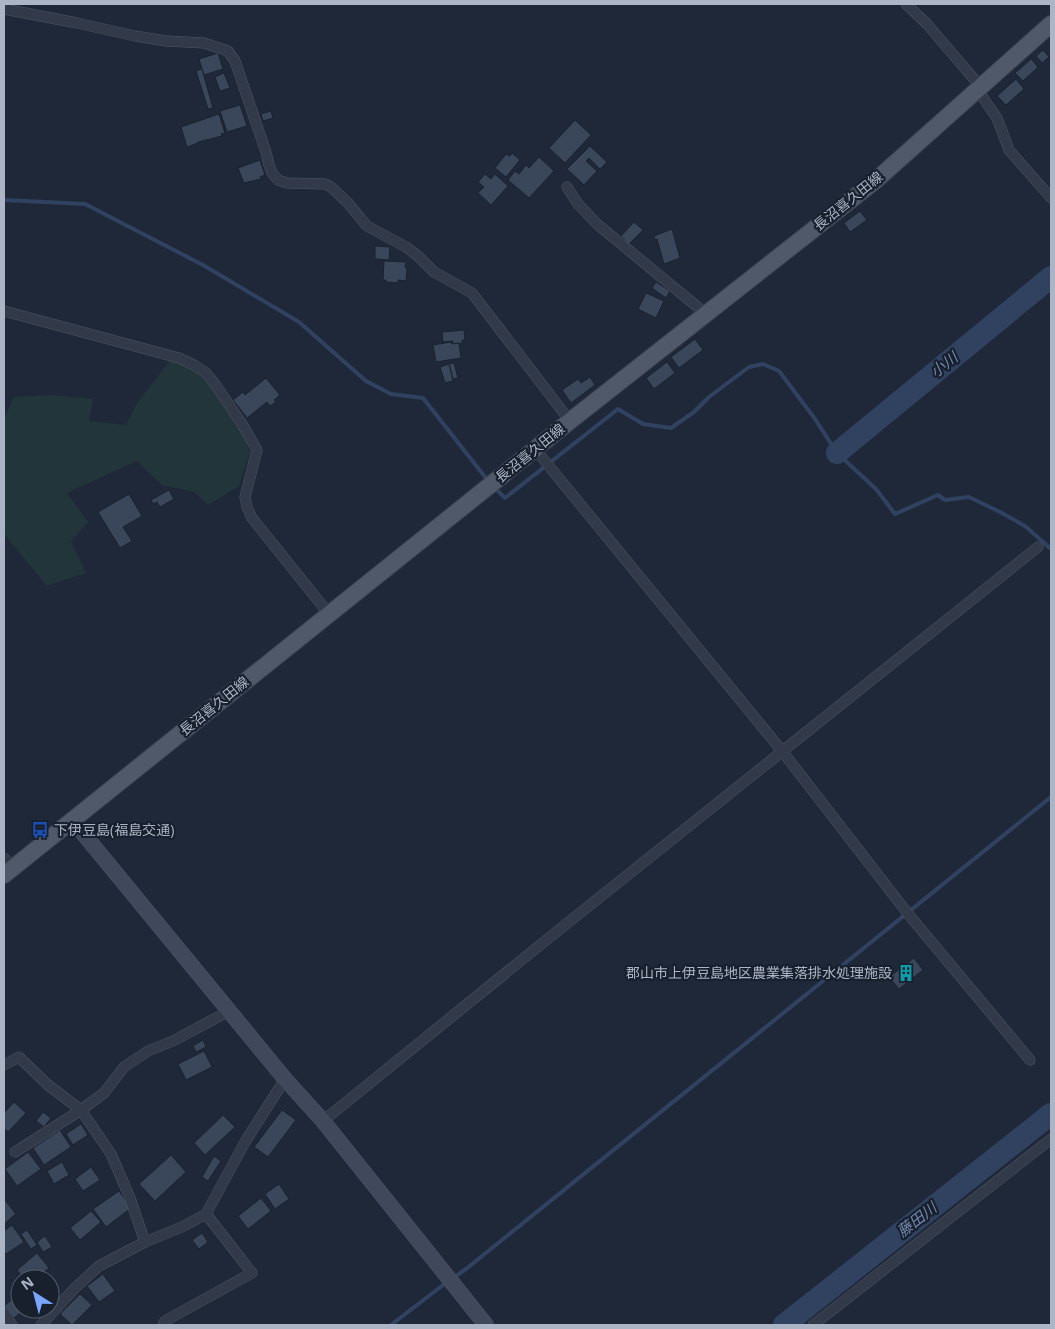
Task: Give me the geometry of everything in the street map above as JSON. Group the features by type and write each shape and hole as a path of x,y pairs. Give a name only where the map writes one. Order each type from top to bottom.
{"main road":[{"name":"長沼喜久田線","path":"7,867 73,821 570,421 875,181 1051,24"}],"street":[{"path":"906,4 927,24 970,73 997,118 1009,150 1051,198"},
{"path":"4,9 135,36 166,41 204,43 228,51 235,60 272,174 278,180 287,183 325,184 331,187 348,203 367,226 406,247 434,272 472,293 570,421"},
{"path":"567,187 578,204 597,224 706,314"},
{"path":"4,311 179,358 206,373 242,424 257,450 245,497 252,518 329,614"},
{"path":"535,449 782,751 909,915 1030,1060"},
{"path":"323,1122 1038,547"},
{"path":"73,821 285,1079 323,1122 486,1325"},
{"path":"15,1152 104,1093 124,1067 148,1052 229,1011"},
{"path":"4,1065 19,1057 48,1086 81,1110 111,1154 130,1198 144,1242"},
{"path":"41,1325 75,1288 99,1266 144,1242 184,1226 206,1214 245,1142 285,1079"},
{"path":"813,1325 1051,1138"},
{"path":"163,1325 165,1321 252,1273 206,1214"},
{"path":"4,1313 12,1325"}],"green space":[{"path":"171,359 198,372 234,413 250,452 239,486 208,505 194,492 162,485 137,461 67,493 88,522 71,541 86,573 47,586 4,534 4,418 14,397 51,395 93,399 89,421 126,425 136,405"}],"building":[{"path":"1043,50 1049,57 1042,63 1036,56"},
{"path":"218,53 223,69 204,75 199,59"},
{"path":"1031,59 1038,67 1023,81 1015,73"},
{"path":"202,69 213,108 208,109 196,71"},
{"path":"224,73 230,88 220,91 215,77"},
{"path":"1016,79 1024,89 1006,105 997,96"},
{"path":"240,105 247,126 227,132 220,111"},
{"path":"271,111 273,118 263,121 261,114"},
{"path":"219,114 225,133 221,134 222,136 187,147 181,127"},
{"path":"575,120 591,135 565,163 549,148"},
{"path":"590,146 607,162 600,169 589,158 586,161 597,171 584,185 567,169"},
{"path":"512,153 520,160 506,177 495,168 506,154 510,156"},
{"path":"539,157 554,171 529,198 508,180 515,171 519,174 526,165 529,168"},
{"path":"260,160 265,175 260,177 261,179 244,183 238,168"},
{"path":"485,174 491,179 495,174 508,186 491,205 478,193 484,187 478,182"},
{"path":"860,211 867,220 850,232 844,223"},
{"path":"634,222 643,230 629,244 621,236"},
{"path":"672,229 680,258 664,264 657,239 655,240 654,236"},
{"path":"375,246 390,247 389,260 375,259"},
{"path":"384,261 406,262 406,281 398,280 398,283 383,280"},
{"path":"656,282 670,291 666,298 652,288"},
{"path":"646,293 664,301 656,318 638,309"},
{"path":"464,330 465,340 462,340 463,343 443,342 442,332"},
{"path":"695,339 703,350 679,368 671,357"},
{"path":"451,342 452,344 459,343 461,358 436,362 433,345"},
{"path":"667,362 675,373 654,389 646,378"},
{"path":"454,363 458,378 453,379 449,364"},
{"path":"449,364 453,381 445,383 440,367"},
{"path":"590,377 595,385 571,403 562,390 578,379 581,383"},
{"path":"266,378 280,395 274,400 276,402 270,406 267,402 247,418 233,400 243,392 245,395"},
{"path":"169,490 174,499 160,507 157,502 153,504 151,500"},
{"path":"129,494 142,516 123,527 132,541 120,548 98,512"},
{"name":"郡山市上伊豆島地区農業集落排水処理施設","path":"914,958 923,970 899,989 889,977"},
{"path":"203,1040 206,1047 196,1052 193,1046"},
{"path":"204,1051 212,1067 186,1080 178,1064"},
{"path":"14,1102 26,1113 8,1132 4,1128 4,1113"},
{"path":"282,1110 296,1120 268,1157 254,1147"},
{"path":"43,1112 51,1118 44,1127 36,1121"},
{"path":"223,1115 235,1127 205,1155 194,1143"},
{"path":"81,1124 88,1135 73,1145 66,1134"},
{"path":"60,1130 71,1147 44,1165 33,1148"},
{"path":"28,1152 41,1169 17,1186 5,1169"},
{"path":"171,1155 186,1172 155,1201 139,1184"},
{"path":"214,1156 221,1161 208,1181 202,1177"},
{"path":"62,1162 69,1175 54,1184 47,1171"},
{"path":"91,1167 100,1180 83,1191 75,1179"},
{"path":"279,1184 289,1199 275,1209 265,1194"},
{"path":"119,1191 131,1208 106,1227 93,1209"},
{"path":"261,1198 271,1211 248,1229 238,1216"},
{"path":"4,1199 16,1214 4,1224"},
{"path":"91,1211 101,1222 80,1240 70,1228"},
{"path":"12,1225 24,1242 6,1254 4,1251 4,1231"},
{"path":"27,1230 37,1245 31,1249 21,1234"},
{"path":"202,1233 208,1242 199,1249 192,1240"},
{"path":"45,1236 52,1247 43,1252 37,1242"},
{"path":"37,1253 49,1268 48,1269 18,1269"},
{"path":"103,1274 115,1291 99,1302 87,1286"},
{"path":"80,1294 92,1305 72,1325 60,1314"},
{"path":"10,1301 10,1313 4,1306"}],"waterway":[{"path":"4,200 85,204 203,265 299,322 366,381 391,394 423,398 489,482"},
{"name":"小川","path":"837,453 1051,277"},
{"path":"494,487 505,498 618,409 643,424 671,428 694,412 709,397 749,367 763,364 779,371 815,419 837,453 876,489 895,514 938,495 945,500 969,497 1025,526 1051,549"},
{"path":"453,1278 1051,797"},
{"name":"藤田川","path":"784,1325 1051,1114"},
{"path":"391,1325 447,1282"}],"place":[{"name":"下伊豆島(福島交通)","path":"40,830"},
{"name":"郡山市上伊豆島地区農業集落排水処理施設","path":"906,973"}]}
